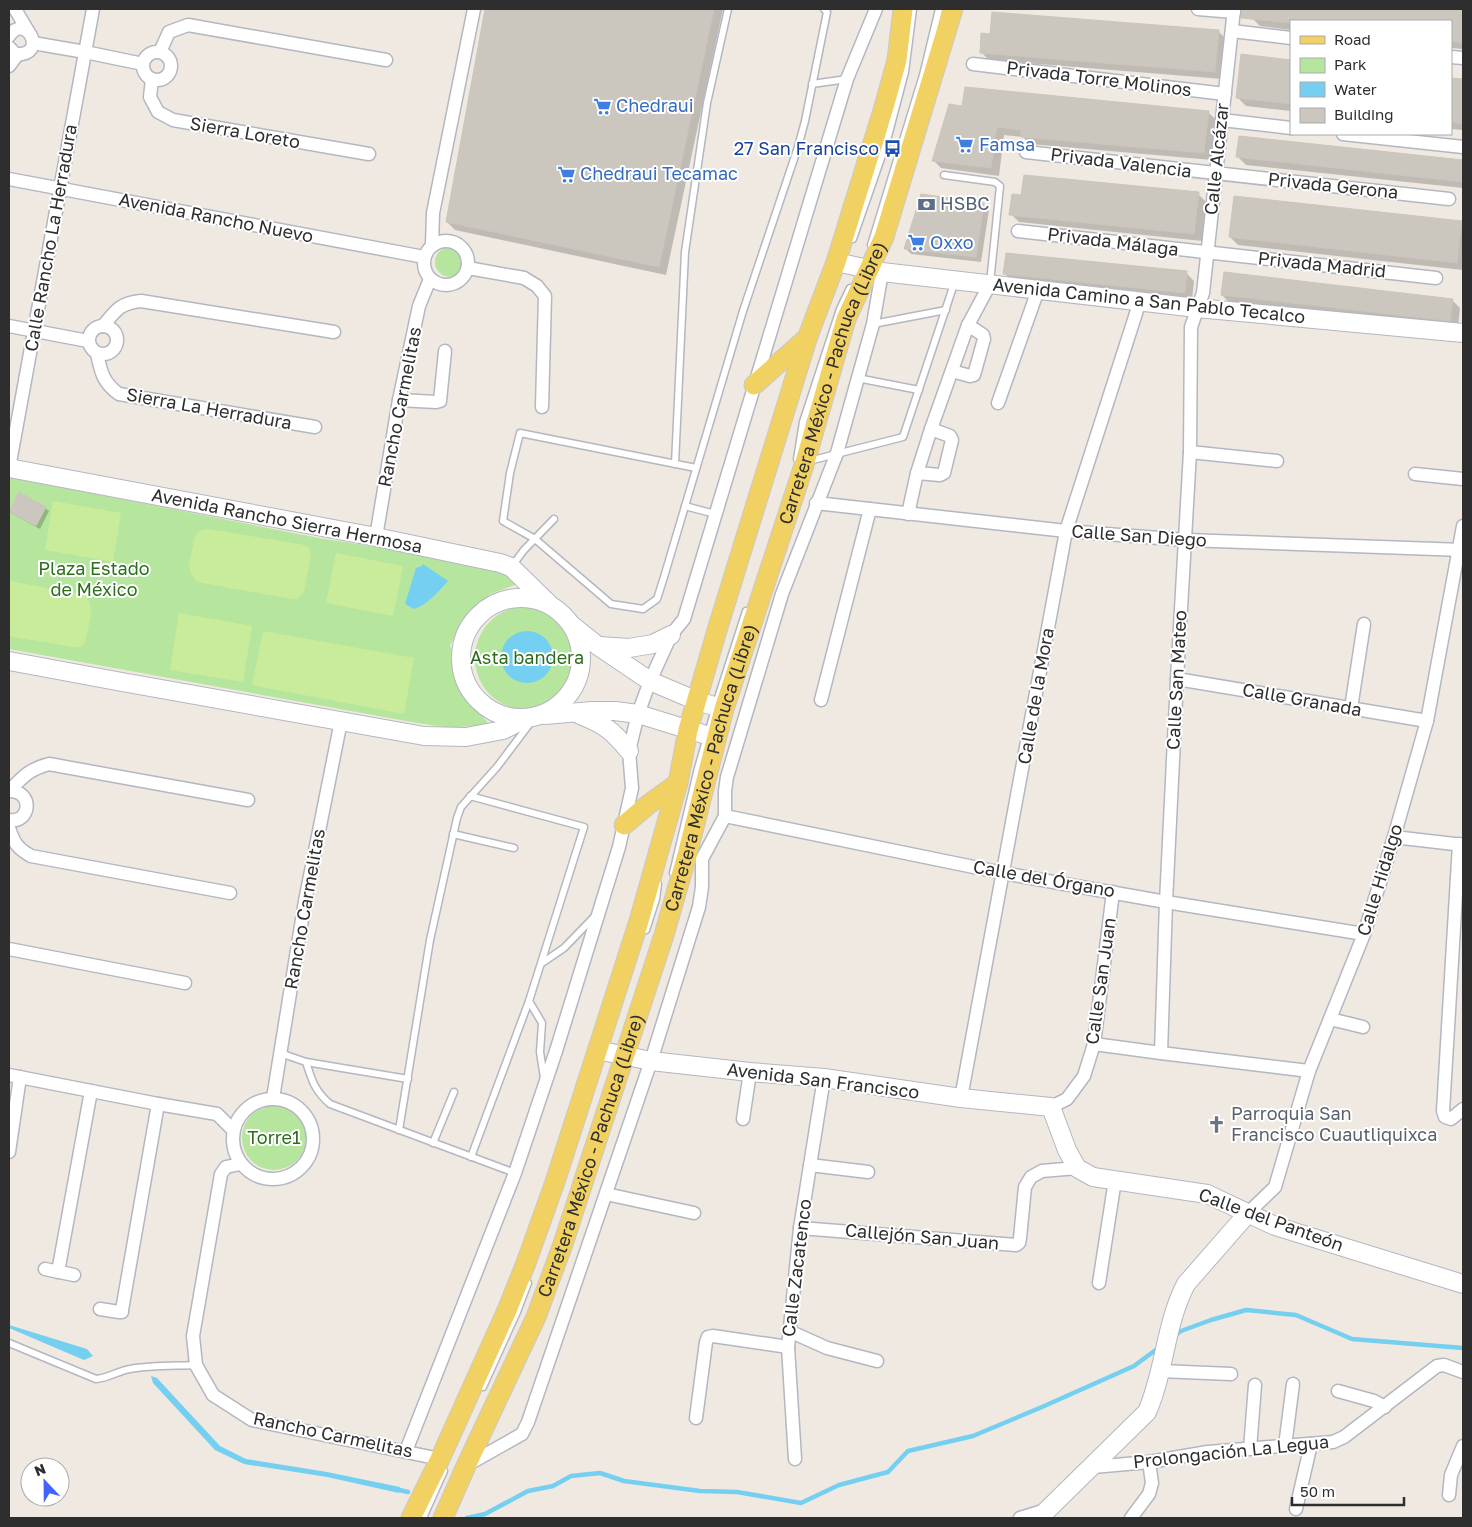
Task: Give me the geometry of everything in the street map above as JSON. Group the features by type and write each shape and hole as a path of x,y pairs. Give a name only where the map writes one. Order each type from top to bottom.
{"main road":[{"name":"Carretera México - Pachuca (Libre)","path":"411,1518 440,1465 508,1308 554,1182 664,935 695,857 700,734 708,704 763,591 805,462 846,319 887,97 896,60 903,9"},
{"name":"Carretera México - Pachuca (Libre)","path":"443,1518 536,1317 563,1244 611,1054 639,921 678,783 700,734 708,704 718,627 808,336 857,264 884,237 953,9"},
{"path":"754,386 808,336"},
{"path":"624,825 678,783"}],"street":[{"path":"9,66 13,51 25,54 30,50 33,43 32,36 15,9"},
{"name":"Calle Rancho La Herradura","path":"9,468 93,9"},
{"path":"432,245 433,213 474,9"},
{"path":"1198,9 1234,10"},
{"name":"Calle Alcázar","path":"1197,308 1203,293 1234,10"},
{"path":"406,1451 515,1173 544,1085 619,847 632,788 629,751 638,714 650,681 671,635 684,619 847,79 872,12"},
{"path":"160,52 169,32 188,25 386,60"},
{"path":"9,36 16,29 22,28 28,31"},
{"path":"1232,32 1290,38"},
{"path":"33,43 143,64 146,57 152,53 160,52 170,60 171,67 165,78 152,79"},
{"name":"Sierra Loreto","path":"143,64 144,73 152,79 150,97 158,112 173,120 369,154"},
{"name":"Privada Torre Molinos","path":"973,64 1224,94"},
{"path":"1222,120 1290,128"},
{"path":"1352,135 1463,147"},
{"name":"Privada Valencia","path":"1026,152 1216,174"},
{"name":"Privada Gerona","path":"1216,174 1450,199"},
{"name":"Avenida Rancho Nuevo","path":"9,179 424,258"},
{"name":"Privada Málaga","path":"1018,231 1207,252"},
{"path":"442,240 454,241 463,247 468,257 468,268 464,276 457,282 448,285 438,284 430,278 424,269 424,258 427,250 432,245 442,240"},
{"name":"Privada Madrid","path":"1207,252 1436,278"},
{"path":"466,1466 522,1434 528,1422 650,1061 699,907 702,887 695,857 726,816 725,791 727,777 745,715 782,594 837,453 873,324 857,264"},
{"name":"Avenida Camino a San Pablo Tecalco","path":"857,264 955,280 1038,290 1197,308 1463,333"},
{"path":"468,268 524,278 537,286 544,296 542,407"},
{"name":"Rancho Carmelitas","path":"376,537 399,400 419,306 430,278"},
{"path":"908,514 917,473 968,325 990,284"},
{"path":"998,403 1038,290"},
{"path":"103,326 117,308 129,302 141,301 334,332"},
{"name":"Calle de la Mora","path":"961,1098 1066,531 1140,301"},
{"name":"Calle San Mateo","path":"1161,1053 1166,902 1190,452 1191,327 1197,308"},
{"path":"952,371 970,376 974,375 984,339 982,335 968,325"},
{"path":"9,326 88,341 90,333 95,328 103,326 110,328 116,333 116,347 104,355 96,354"},
{"name":"Sierra La Herradura","path":"88,341 90,349 96,354 102,374 110,388 119,394 315,427"},
{"path":"399,400 440,401 444,352"},
{"path":"917,473 940,475 944,473 952,440 950,436 931,429"},
{"path":"1190,452 1276,461"},
{"name":"Avenida Rancho Sierra Hermosa","path":"9,468 376,537 500,563 511,567 550,605"},
{"path":"1415,474 1463,479"},
{"name":"Calle San Diego","path":"816,503 1066,531 1186,540 1461,550"},
{"path":"821,700 870,509"},
{"name":"Calle Hidalgo","path":"1248,1213 1275,1186 1309,1071 1364,934 1394,837 1426,721 1461,550 1463,526"},
{"path":"763,591 782,594"},
{"path":"736,748 638,714 615,711 572,712 535,717 504,716 483,706 468,688 461,666 463,643 472,623 488,608 508,600 530,598 550,605 598,646 650,681 708,704 745,715"},
{"path":"1350,708 1364,624"},
{"path":"9,661 424,736 466,737 503,730 535,717 565,700 579,678 582,651 573,626"},
{"path":"598,646 629,648 653,644 671,635"},
{"name":"Calle Granada","path":"1177,679 1426,721"},
{"path":"572,712 600,723 615,734 629,751"},
{"name":"Rancho Carmelitas","path":"273,1098 305,901 341,721"},
{"path":"9,791 25,774 35,768 49,764 248,800"},
{"path":"9,791 16,791 22,795 26,800 27,807 25,814 20,818 13,821 9,820"},
{"name":"Calle del Órgano","path":"726,816 1003,873 1364,934"},
{"path":"9,828 13,841 21,850 31,856 230,893"},
{"path":"1394,837 1461,845 1443,1111 1445,1117 1451,1119 1463,1109"},
{"name":"Calle San Juan","path":"1051,1107 1067,1099 1084,1076 1094,1044 1113,892"},
{"path":"9,949 185,984"},
{"path":"1330,1019 1363,1027"},
{"path":"1094,1044 1309,1071"},
{"name":"Avenida San Francisco","path":"611,1054 650,1061 824,1078 961,1098 1051,1107"},
{"path":"744,1119 750,1072"},
{"path":"9,1152 14,1076 217,1114 233,1130"},
{"name":"Calle Zacatenco","path":"795,1459 788,1347 789,1331 800,1228 824,1078"},
{"path":"58,1272 91,1091"},
{"path":"273,1098 291,1102 305,1114 312,1130 312,1148 304,1164 290,1176 272,1180 254,1176 240,1164 233,1148 233,1130 241,1113 255,1102 273,1098"},
{"path":"100,1308 122,1312 158,1104"},
{"path":"1051,1107 1067,1150 1076,1168"},
{"name":"Rancho Carmelitas","path":"240,1164 226,1167 221,1174 193,1336 196,1365 213,1395 252,1420 406,1451 440,1465"},
{"path":"810,1165 868,1172"},
{"name":"Calle del Panteón","path":"1076,1168 1094,1177 1207,1194 1275,1226 1463,1284"},
{"name":"Callejón San Juan","path":"800,1228 1016,1245 1019,1243 1020,1238 1025,1186 1031,1177 1042,1171 1076,1168"},
{"path":"1099,1283 1115,1180"},
{"path":"606,1194 694,1213"},
{"path":"1020,1518 1043,1514 1147,1412 1154,1395 1179,1297 1186,1284 1248,1213"},
{"path":"45,1269 74,1274"},
{"path":"789,1331 826,1348 877,1361"},
{"path":"696,1418 708,1337 713,1336 788,1347"},
{"path":"1162,1363 1231,1374"},
{"name":"Prolongación La Legua","path":"1093,1466 1149,1462 1208,1452 1333,1442 1344,1437 1441,1365 1463,1372"},
{"path":"1285,1446 1292,1384"},
{"path":"1250,1449 1255,1385"},
{"path":"1338,1391 1385,1406"},
{"path":"1296,1509 1311,1444"},
{"path":"1449,1495 1451,1476 1463,1446"},
{"path":"1131,1518 1149,1494 1152,1483 1149,1462"}],"lane":[{"path":"675,464 685,252 707,103 728,9"},
{"path":"696,468 520,433 510,473 503,521 535,539 611,604 643,609 657,599 744,311 798,147 827,12 824,9"},
{"path":"849,247 886,144 906,72 912,9"},
{"path":"857,264 874,235 923,75 939,9"},
{"path":"812,84 847,79"},
{"path":"944,175 995,182 1000,186 990,284"},
{"path":"805,462 903,438 955,280"},
{"path":"785,500 794,474 803,422 840,309 852,284"},
{"path":"873,324 946,310"},
{"path":"857,378 919,390"},
{"path":"685,506 715,514"},
{"path":"511,567 554,519"},
{"path":"708,704 723,680 748,607"},
{"path":"399,1130 430,940 457,818 461,807 497,767 535,717"},
{"path":"671,880 696,777 700,734"},
{"path":"644,936 656,899 660,867 691,752"},
{"path":"470,796 584,827 529,1001 471,1157"},
{"path":"453,834 514,848"},
{"path":"634,1004 663,918 669,890"},
{"path":"542,963 564,948 598,912"},
{"path":"529,1001 542,1023 540,1052 544,1085"},
{"path":"280,1053 306,1062 408,1079"},
{"path":"306,1062 314,1085 320,1095 330,1104 515,1173"},
{"path":"433,1143 454,1092"},
{"path":"557,1200 580,1126"},
{"path":"482,1390 530,1278"},
{"path":"9,1343 96,1379 106,1378 134,1368 196,1365"},
{"path":"436,1518 498,1380"},
{"path":"423,1518 440,1465"}],"green space":[{"path":"450,247 461,251 465,262 461,273 450,277 439,273 435,262 439,251"},
{"name":"Plaza Estado de México","path":"9,477 319,538 396,550 495,570 520,583 490,594 470,613 450,645 465,696 489,724 451,728 417,723 9,649"},
{"path":"53,501 121,513 113,562 45,550"},
{"path":"209,529 304,545 309,548 311,554 304,592 297,599 291,599 197,582 190,572 189,565 195,536 200,531"},
{"path":"336,553 403,566 393,616 326,603"},
{"path":"9,581 85,595 91,611 84,644 80,647 75,647 9,636"},
{"name":"Asta bandera","path":"527,606 547,610 556,614 564,621 571,629 575,638 579,658 575,678 571,687 564,695 556,702 547,706 527,710 507,706 498,702 490,695 483,687 479,678 475,658 479,638 483,629 490,621 498,614 507,610"},
{"path":"179,613 252,626 243,682 170,670"},
{"path":"263,631 414,658 404,714 252,685"},
{"name":"Torre1","path":"274,1106 292,1112 300,1120 306,1138 300,1156 292,1164 274,1170 256,1164 248,1156 242,1138 248,1120 256,1112"}],"water":[{"path":"423,564 448,581 428,601 414,609 405,604 416,568"},
{"path":"522,631 532,631 546,638 553,652 553,662 546,676 532,683 522,683 512,679 505,672 501,662 501,652 505,642 512,635"},
{"path":"9,1325 87,1349 93,1356 84,1360 9,1328"},
{"path":"151,1376 157,1378 220,1446 246,1459 327,1472 400,1487 399,1493 327,1477 244,1464 215,1450 153,1383"}],"building":[{"name":"Chedraui Tecamac","path":"485,9 714,9 659,267 446,222"},
{"path":"1242,9 1463,9 1463,43 1452,41 1452,20 1290,20 1290,23 1241,18"},
{"path":"992,12 1219,30 1215,72 980,53 981,33 990,34"},
{"path":"1241,54 1290,60 1290,104 1236,98"},
{"path":"1452,78 1463,79 1463,124 1452,122"},
{"path":"965,87 1209,111 1204,153 1021,137 1021,130 997,127 991,168 932,161 949,104 962,106"},
{"path":"1239,136 1463,160 1463,182 1236,157"},
{"path":"1024,175 1199,192 1194,234 1009,215 1012,194 1021,195"},
{"path":"921,194 984,203 976,257 904,249"},
{"path":"1234,196 1462,221 1457,263 1229,237"},
{"path":"1006,253 1187,271 1185,293 1003,274"},
{"path":"1224,272 1453,299 1450,321 1221,295"},
{"path":"19,492 46,507 36,526 9,512"}],"waterway":[{"path":"1173,1337 1181,1331 1246,1310 1296,1315 1352,1339 1463,1348"},
{"path":"467,1518 485,1514 528,1491 553,1486 571,1476 600,1473 624,1481 700,1491 737,1492 801,1503 839,1485 888,1472 908,1451 973,1436 1042,1407 1134,1366 1161,1346"},
{"path":"395,1489 408,1492"}],"place":[{"name":"Chedraui","path":"602,106"},
{"name":"Famsa","path":"965,145"},
{"name":"27 San Francisco","path":"893,149"},
{"name":"Chedraui Tecamac","path":"566,174"},
{"name":"HSBC","path":"926,204"},
{"name":"Oxxo","path":"916,243"},
{"name":"Parroquia San Francisco Cuautliquixca","path":"1217,1124"}]}
